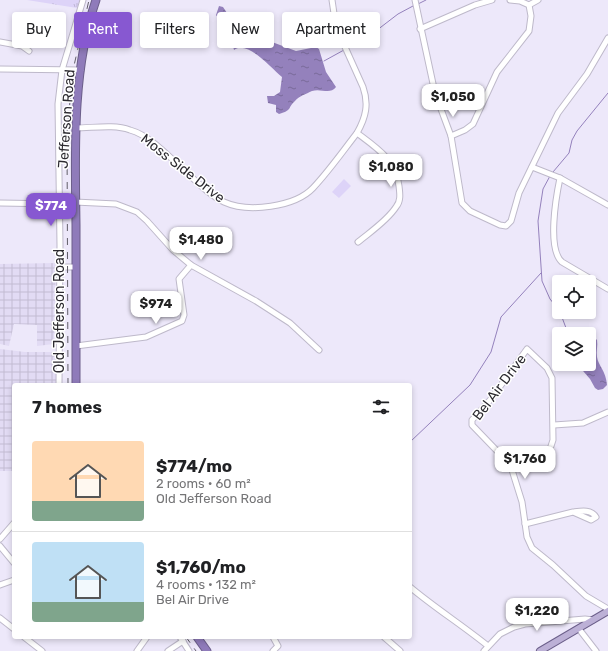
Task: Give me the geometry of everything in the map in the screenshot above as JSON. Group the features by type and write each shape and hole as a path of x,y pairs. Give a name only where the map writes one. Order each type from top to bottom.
{"highway":[{"name":"Jefferson Road","path":"76,383 76,128 81,70 96,0"},
{"path":"198,639 207,651"}],"main road":[{"path":"540,651 579,629 608,610"}],"street":[{"name":"Old Jefferson Road","path":"59,383 60,267 58,104 62,70 83,0"},
{"name":"Moss Side Drive","path":"76,128 117,127 136,132 150,141 218,199 230,204 245,207 282,204 303,196 313,187 357,133 365,117 365,95 336,27 332,0"},
{"path":"415,0 434,93 451,136 462,203 470,211 500,225 506,226 511,221 519,193 558,113 587,74 608,38"},
{"path":"420,29 474,5 492,0"},
{"path":"510,0 520,1 528,5"},
{"path":"528,5 538,0"},
{"path":"451,136 465,130 472,124 497,72 526,36 531,22 528,5"},
{"path":"0,42 25,47 29,51"},
{"path":"0,69 81,70"},
{"path":"357,133 383,152 389,159 397,176 400,196 399,202 393,211 358,242"},
{"path":"532,167 560,178 608,206"},
{"path":"560,178 555,203 554,247 556,255 562,262 608,289"},
{"path":"75,202 116,204 136,212 147,221 173,250 191,264 256,301 290,323 319,350"},
{"path":"0,203 59,204"},
{"path":"76,346 146,337 182,321 184,315 179,280 191,264"},
{"path":"60,267 76,267"},
{"name":"Bel Air Drive","path":"554,425 552,378 547,368 527,349 491,399 472,422 472,426 499,453 512,470 520,494 527,537 534,550 553,565 586,596 608,610"},
{"path":"512,470 548,452 553,440 554,425 583,423 608,412"},
{"path":"525,524 573,512"},
{"path":"0,539 12,525"},
{"path":"0,546 12,560"},
{"path":"0,585 12,581"},
{"path":"412,589 436,608 468,629 488,646"},
{"path":"0,618 12,627"},
{"path":"484,651 505,631 520,626 585,619 593,620"},
{"path":"579,629 596,651"},
{"path":"27,639 42,651"},
{"path":"137,651 146,639"},
{"path":"168,651 181,639 189,651"},
{"path":"273,651 278,646 274,639"},
{"path":"386,639 400,651"}],"shaded area":[{"path":"56,263 54,344 37,346 37,325 14,324 9,346 0,344 0,264"},
{"path":"0,349 25,352 58,352 57,383 12,383 12,471 0,471"}],"green space":[{"path":"27,0 80,0 77,8"},
{"path":"344,179 351,186 339,198 332,192"}],"water":[{"path":"219,6 223,7 226,12 217,12"},
{"path":"274,43 282,46 282,48 288,48 296,51 318,48 326,72 336,87 331,91 315,90 303,95 293,103 289,109 279,114 276,112 276,105 268,103 267,96 274,96 280,92 282,77 259,56 246,49 240,48 274,48"},
{"path":"596,339 597,357 607,385 603,389 598,390 595,388 583,371 596,371"}],"waterway":[{"path":"418,4 426,0"},
{"path":"380,28 398,14 413,6"},
{"path":"324,61 344,50"},
{"path":"553,172 569,153 572,140 577,131 608,93"},
{"path":"550,176 543,189 538,221 542,281 552,301"},
{"path":"412,440 470,385 491,352 501,317 541,273"},
{"path":"563,319 566,327"}],"railway":[{"path":"68,383 67,133 73,70 89,0"},
{"path":"187,639 196,651"}]}
